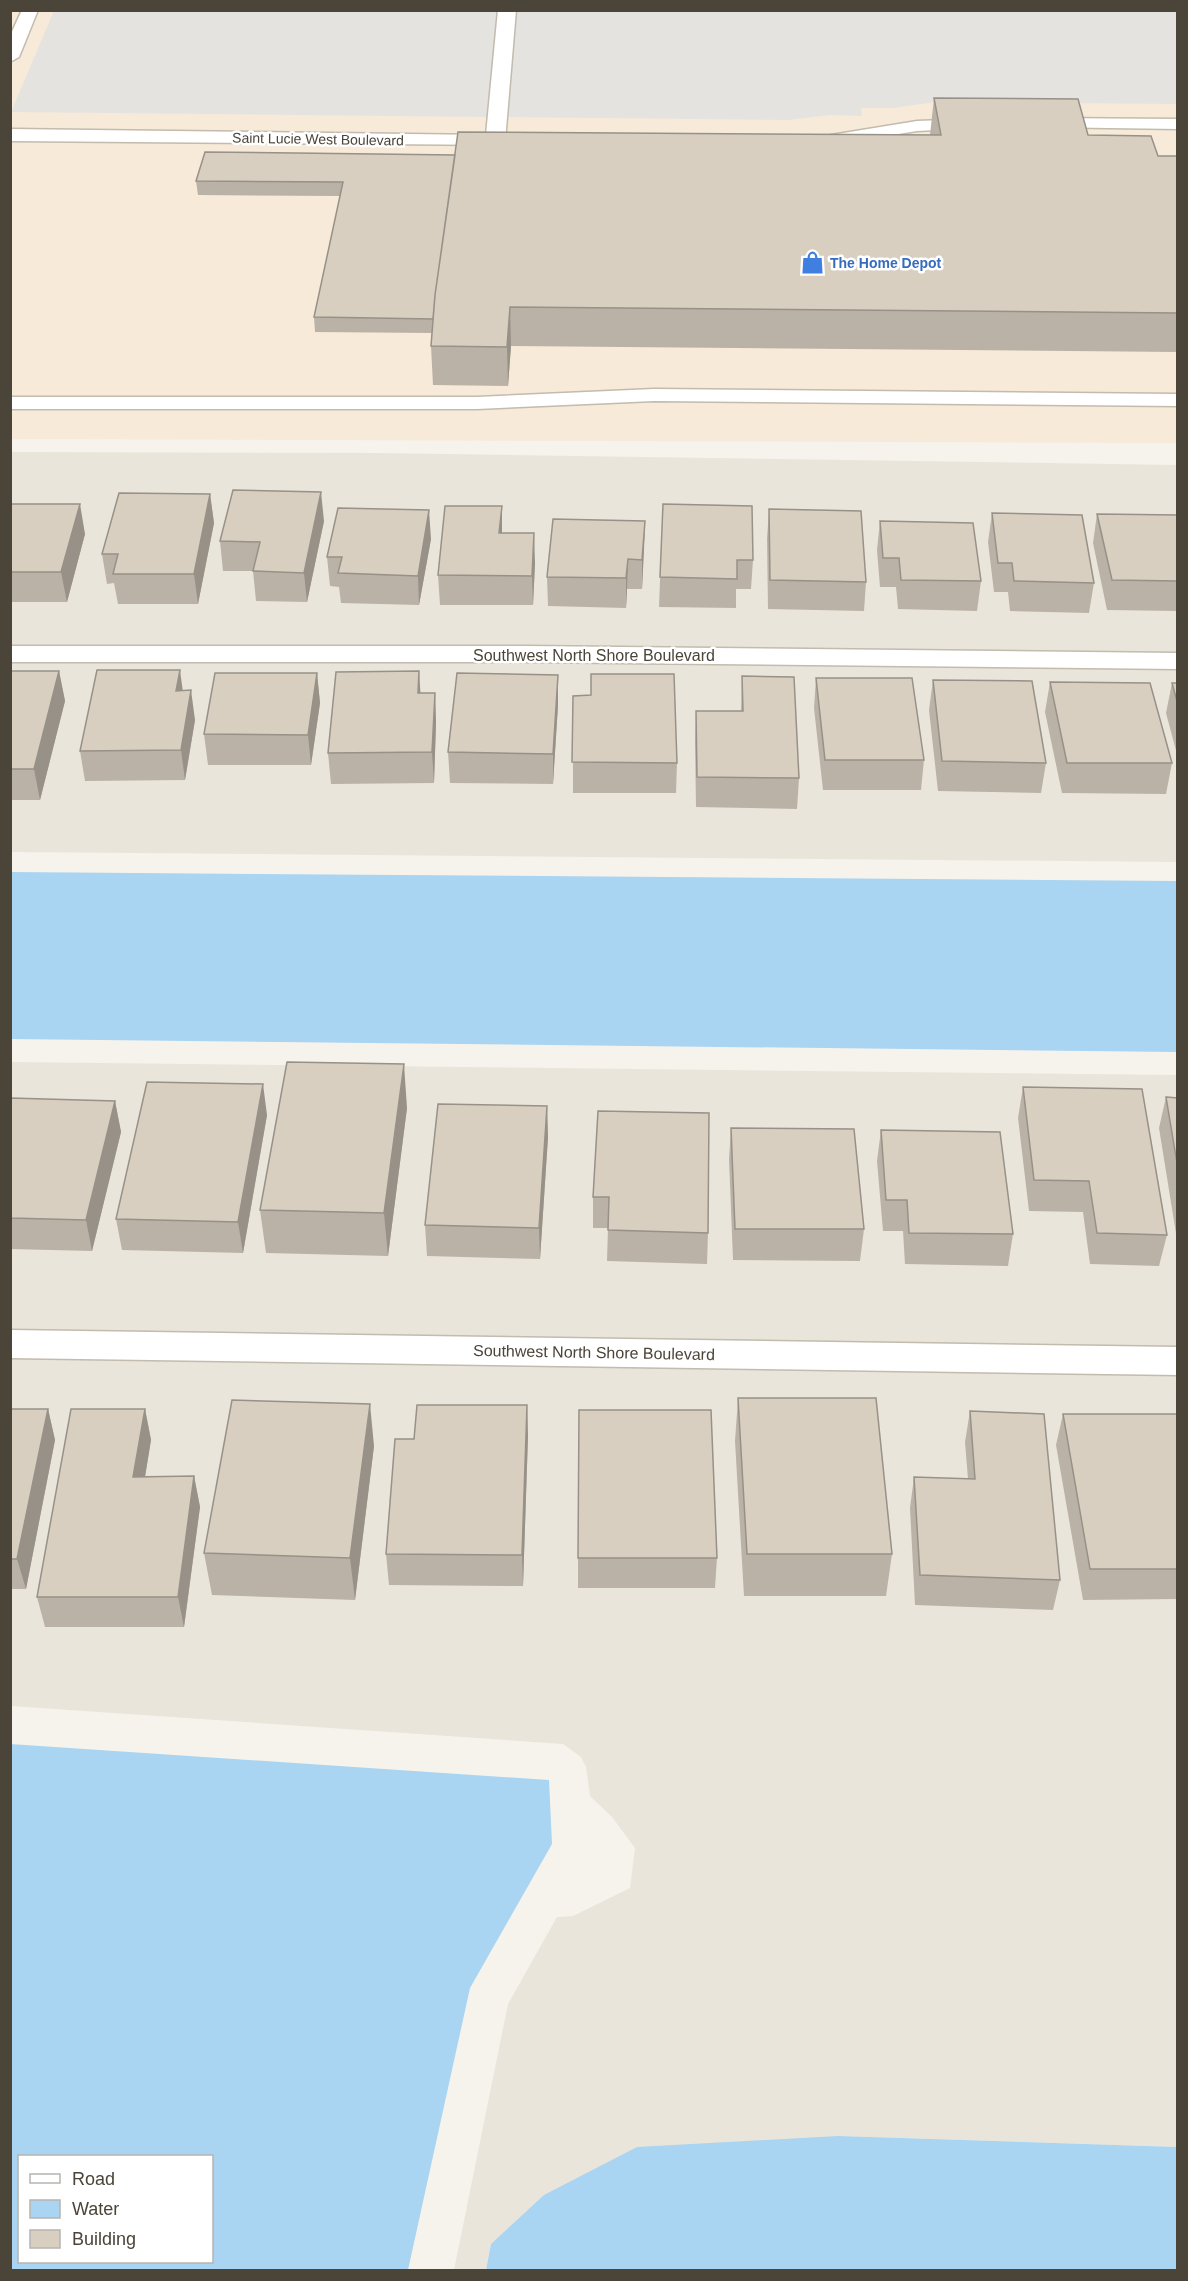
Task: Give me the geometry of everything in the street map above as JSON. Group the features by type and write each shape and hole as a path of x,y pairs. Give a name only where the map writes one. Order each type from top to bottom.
{"street":[{"name":"Saint Lucie West Boulevard","path":"10,135 501,141 507,10"},
{"name":"Southwest North Shore Boulevard","path":"10,654 526,654 1178,662"},
{"name":"Southwest North Shore Boulevard","path":"10,1344 1178,1361"}],"lane":[{"path":"10,57 30,10"},
{"path":"1031,123 1178,124"},
{"path":"803,143 917,126 985,124"},
{"path":"10,403 477,403 654,395 1178,400"}],"shaded area":[{"path":"11,11 1177,11 1177,443 11,439"},
{"path":"54,11 1177,11 1177,104 935,102 893,108 861,108 862,116 830,115 788,120 11,112"},
{"path":"11,452 380,453 1177,465 1177,862 11,852"},
{"path":"10,1062 1177,1075 1177,2147 838,2136 491,2244 486,2270 454,2270 508,2004 557,1917 573,1916 630,1888 635,1848 612,1817 590,1796 586,1767 581,1757 563,1744 11,1706"}],"water":[{"path":"10,872 1177,881 1177,1052 11,1039"},
{"path":"10,1744 549,1780 552,1844 470,1988 408,2270 11,2270"},
{"path":"838,2136 1177,2147 1177,2270 486,2270 491,2244 544,2195 637,2147"}],"building":[{"name":"The Home Depot","path":"934,98 1078,99 1088,135 1151,136 1158,156 1178,156 1178,313 510,307 507,347 431,346 435,295 458,132 941,135"},
{"path":"205,152 455,155 433,319 314,317 343,182 196,181"},
{"path":"233,490 321,492 304,573 253,571 260,542 220,541"},
{"path":"119,493 210,494 194,574 113,574 118,554 102,554"},
{"path":"10,504 80,504 61,572 10,572"},
{"path":"663,504 752,506 753,560 737,560 737,579 660,577"},
{"path":"445,506 502,506 499,533 534,533 532,576 438,575"},
{"path":"338,508 429,510 418,576 338,573 342,557 327,557"},
{"path":"769,509 861,511 866,582 770,580"},
{"path":"992,513 1082,515 1094,583 1014,581 1012,563 998,563"},
{"path":"1097,514 1178,515 1178,581 1112,580"},
{"path":"553,519 645,521 642,560 628,559 626,578 547,577"},
{"path":"880,521 973,523 981,581 901,580 899,558 883,558"},
{"path":"97,670 180,670 176,691 191,690 181,750 80,751"},
{"path":"10,671 59,671 34,769 10,769"},
{"path":"419,671 418,693 435,693 432,752 328,753 336,672"},
{"path":"215,673 317,673 308,735 204,734"},
{"path":"457,673 558,675 553,754 448,752"},
{"path":"591,674 674,674 677,763 572,762 573,696 591,695"},
{"path":"742,676 794,677 799,778 697,777 696,711 743,711"},
{"path":"816,678 912,678 924,760 825,760"},
{"path":"933,680 1032,681 1046,763 942,761"},
{"path":"1050,682 1150,683 1172,763 1067,763"},
{"path":"1172,683 1178,683 1178,705"},
{"path":"287,1062 404,1064 384,1213 260,1210"},
{"path":"147,1082 263,1084 238,1222 116,1219"},
{"path":"1023,1087 1142,1089 1167,1235 1097,1233 1089,1181 1034,1180"},
{"path":"1166,1097 1178,1098 1178,1169"},
{"path":"10,1098 115,1101 86,1220 10,1218"},
{"path":"438,1104 547,1106 539,1228 425,1225"},
{"path":"598,1111 709,1113 708,1233 608,1230 609,1197 593,1197"},
{"path":"731,1128 854,1129 864,1229 735,1229"},
{"path":"881,1130 1000,1132 1013,1234 909,1233 907,1200 886,1200"},
{"path":"738,1398 876,1398 892,1554 747,1554"},
{"path":"232,1400 370,1404 350,1558 204,1553"},
{"path":"417,1405 527,1405 522,1555 386,1554 395,1439 414,1439"},
{"path":"10,1409 48,1409 17,1559 10,1559"},
{"path":"71,1409 145,1409 133,1477 194,1476 178,1597 37,1597"},
{"path":"579,1410 711,1410 717,1558 578,1558"},
{"path":"970,1411 1044,1414 1060,1580 920,1575 914,1477 975,1479"},
{"path":"1063,1414 1178,1414 1178,1569 1090,1569"}],"place":[{"name":"The Home Depot","path":"812,263"}]}
